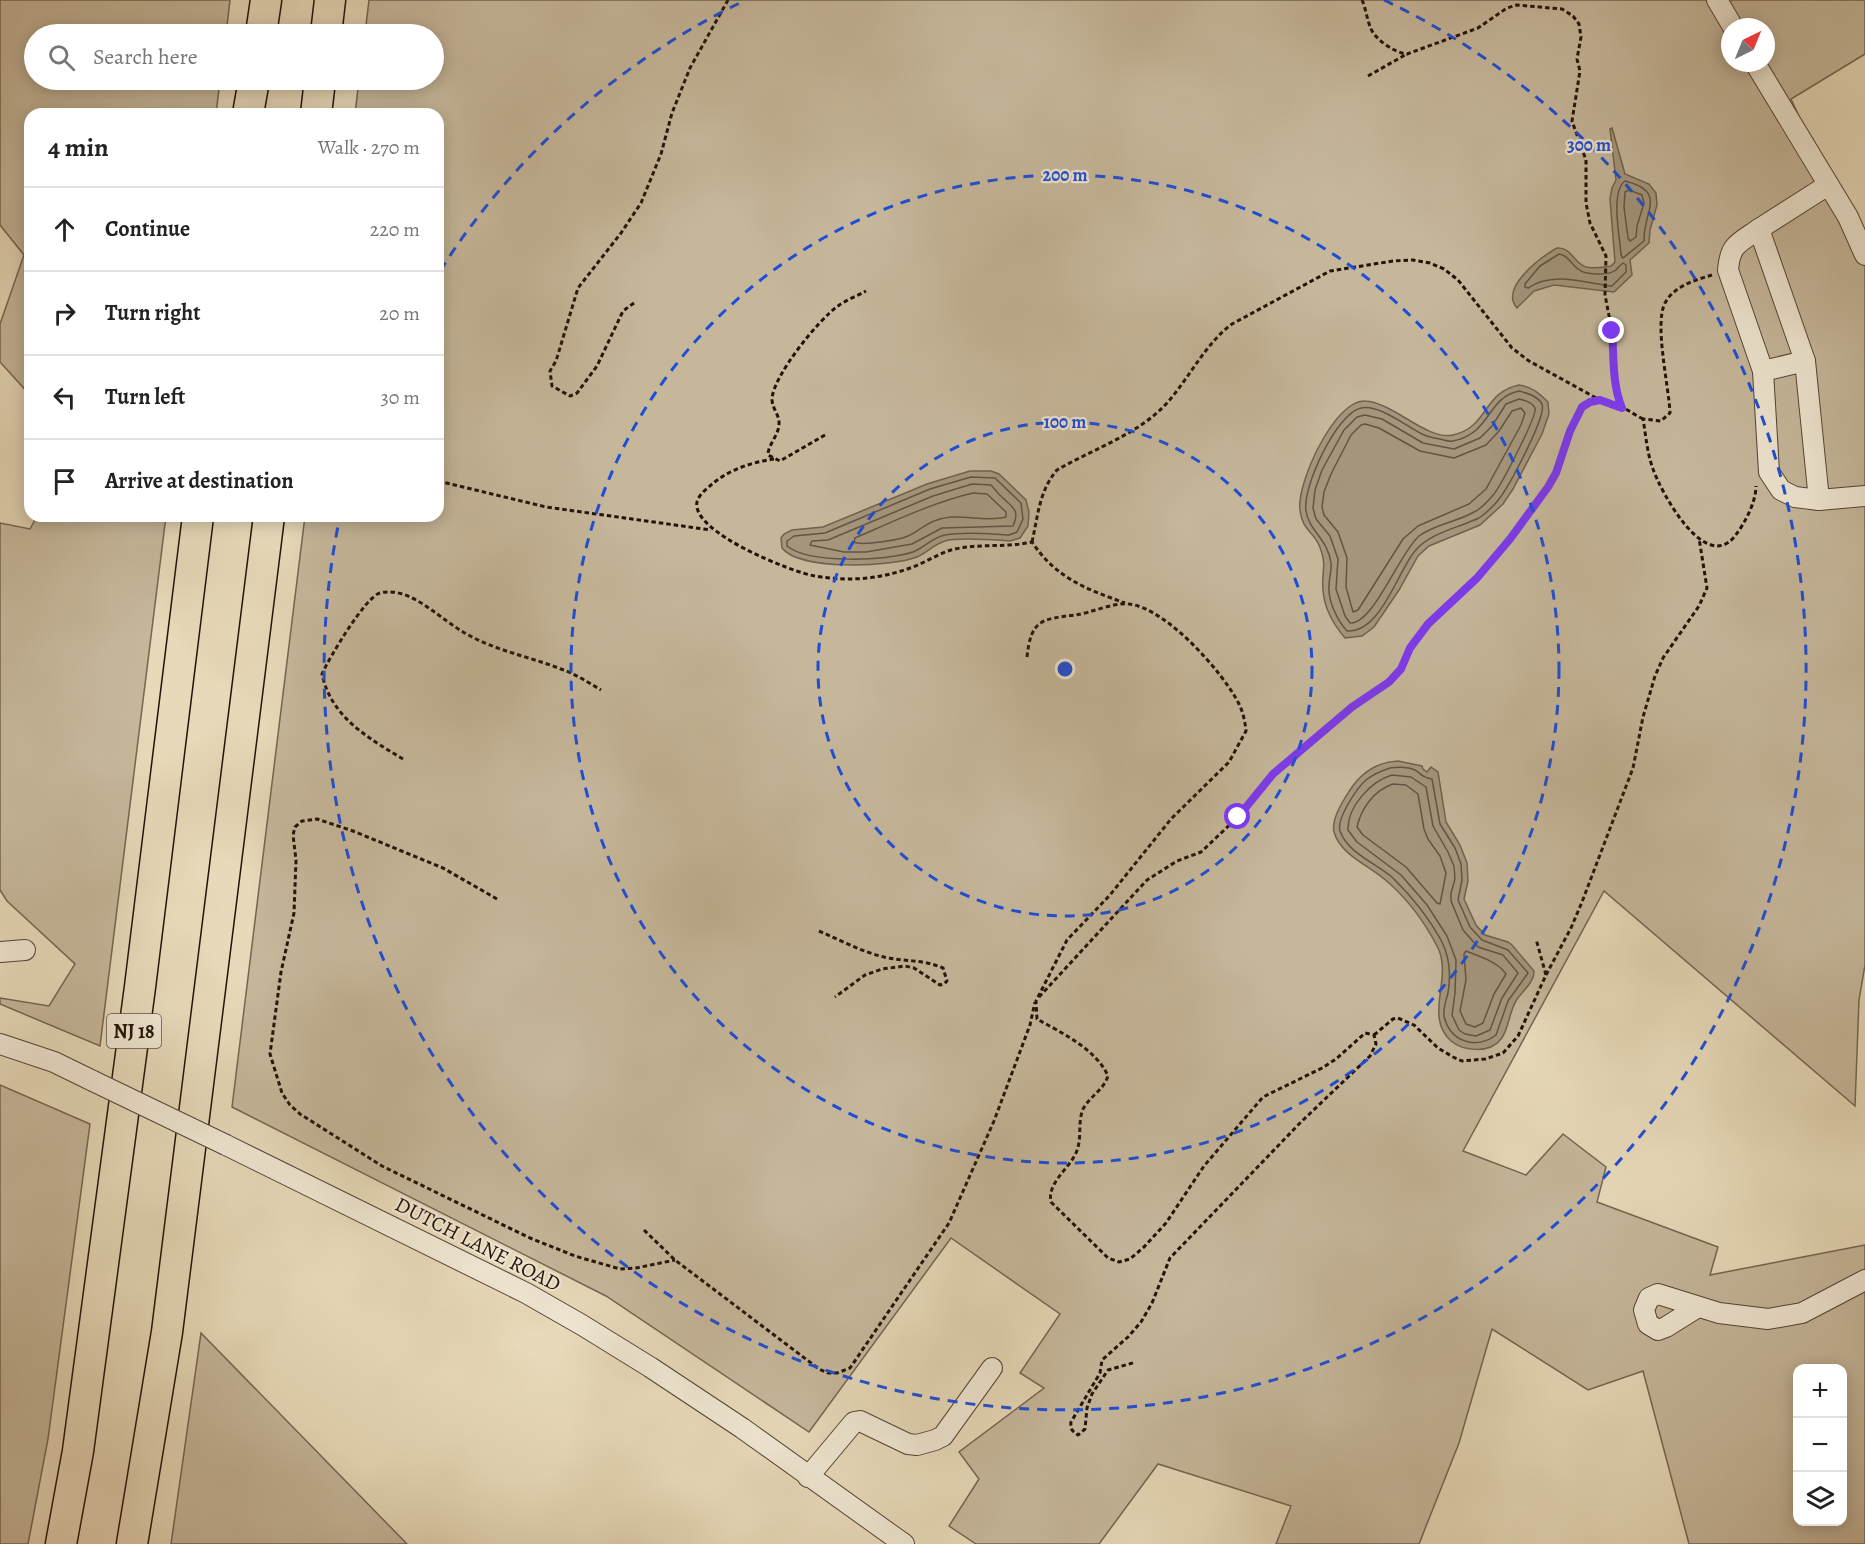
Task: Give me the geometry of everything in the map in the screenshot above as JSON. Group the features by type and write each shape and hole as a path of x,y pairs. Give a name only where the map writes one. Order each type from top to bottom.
{"highway":[{"path":"262,24 266,0"},
{"path":"327,24 330,0"},
{"path":"249,108 252,90"},
{"path":"317,108 319,90"},
{"name":"NJ 18","path":"61,1544 80,1440 140,987 197,522"},
{"path":"132,1544 167,1332 268,522"}],"street":[{"path":"1717,0 1728,18"},
{"path":"1760,72 1848,218 1865,255"},
{"path":"1828,185 1737,244 1729,254 1728,270 1764,371 1769,472 1781,490 1795,497 1819,500 1865,496"},
{"path":"1759,229 1805,361 1819,500"},
{"path":"1764,371 1805,361"},
{"path":"0,951 25,950"},
{"name":"DUTCH LANE ROAD","path":"0,1044 54,1062 516,1288 582,1324 650,1366 742,1428 903,1544"},
{"path":"1698,1307 1719,1313 1768,1319 1802,1313 1865,1280"},
{"path":"808,1477 854,1422 860,1421 908,1444 926,1443 943,1436 992,1368"}],"path":[{"path":"634,303 623,311 597,366 577,393 570,396 552,386 550,371 556,361 578,288 641,203 661,154 672,113 690,68 728,0"},
{"path":"1362,0 1374,35 1401,54 1407,54"},
{"path":"1368,76 1407,54 1478,28 1507,8 1517,5 1562,9 1573,16 1579,24 1581,37 1577,53 1580,70 1572,121 1586,160 1586,203 1590,223 1606,256 1604,286 1612,331 1617,396 1622,408"},
{"path":"644,1230 675,1260 819,1369 828,1373 837,1373 850,1368 949,1223 994,1121 1030,1025 1036,1001 1067,940 1110,895 1171,819 1229,762 1246,731 1240,706 1231,690 1184,636 1166,620 1151,611 1095,592 1059,574 1032,542 1042,493 1047,482 1057,470 1152,418 1167,403 1220,333 1232,324 1330,271 1413,260 1430,263 1444,269 1458,280 1512,348 1529,361 1600,400 1643,419 1661,421 1670,413 1664,367 1662,321 1666,301 1681,287 1695,280 1728,270"},
{"path":"825,435 780,461 768,455 780,422 773,405 775,387 790,360 817,326 837,307 866,291"},
{"path":"1374,1035 1365,1033 1336,1059 1322,1068 1263,1097 1204,1166 1166,1223 1130,1259 1119,1262 1108,1258 1051,1202 1049,1194 1076,1154 1080,1120 1086,1104 1104,1086 1108,1076 1103,1065 1090,1054 1037,1019 1036,1001 1147,880 1177,861 1202,852 1238,817 1273,774 1352,707 1389,682 1401,669 1410,648 1428,624 1477,578 1510,539 1556,473 1570,431 1582,407 1600,400"},
{"path":"1643,419 1649,458 1660,487 1674,513 1706,543 1716,546 1732,540 1755,498 1757,487 1753,478 1769,472"},
{"path":"712,530 699,514 697,502 700,496 726,475 760,461 774,459"},
{"path":"444,482 546,507 712,530 780,566 813,576 849,579 881,577 951,550 1032,542"},
{"path":"1374,1035 1393,1019 1398,1018 1414,1025 1438,1048 1462,1061 1472,1061 1503,1053 1518,1036 1571,928 1633,768 1643,717 1655,676 1663,658 1699,606 1707,588 1699,538"},
{"path":"403,759 362,734 341,712 325,689 322,674 341,640 374,595 383,592 400,594 420,602 454,627 484,642 522,658 562,669 601,690"},
{"path":"1027,657 1033,631 1047,618 1087,613 1127,603"},
{"path":"497,899 443,868 353,831 317,819 302,821 294,827 296,860 294,913 281,972 270,1054 282,1093 300,1114 382,1166 530,1238 584,1260 620,1269 675,1260"},
{"path":"819,931 884,957 933,963 943,968 947,981 940,985 914,968 905,966 882,969 865,975 836,997"},
{"path":"1536,939 1546,975"},
{"path":"1136,1362 1108,1370 1102,1376 1087,1407 1085,1430 1077,1435 1073,1432 1071,1422 1100,1373 1102,1360 1141,1322 1152,1303 1170,1258 1308,1116 1370,1056 1376,1044 1374,1035"}],"shaded area":[{"path":"0,0 230,0 227,24 24,24 24,90 219,90 217,108 24,108 24,255 0,225"},
{"path":"369,0 1723,0 1726,7 1732,0 1865,0 1865,54 1791,99 1865,258 1865,965 1859,1000 1855,1106 1604,891 1463,1151 1526,1175 1563,1134 1606,1167 1597,1202 1718,1247 1710,1275 1865,1245 1865,1544 1689,1544 1643,1371 1588,1390 1492,1329 1459,1443 1419,1544 1276,1544 1291,1506 1158,1464 1099,1544 976,1544 949,1526 979,1479 959,1452 1044,1388 1020,1373 1060,1314 951,1238 809,1432 606,1296 232,1107 304,522 444,522 444,108 356,108 358,90 444,90 444,24 366,24"},
{"path":"24,255 24,388 0,362 0,324"},
{"path":"34,522 165,522 100,1046 0,1004 0,998 49,1006 75,964 7,901 0,890 0,523 30,529"},
{"path":"0,1085 90,1124 48,1439 28,1544 0,1544"},
{"path":"201,1333 407,1544 171,1544"}],"water":[{"path":"1612,128 1625,174 1649,184 1656,193 1657,205 1649,243 1630,260 1632,275 1614,292 1554,285 1534,291 1517,308 1513,300 1513,291 1524,274 1541,258 1557,248 1566,250 1586,267 1611,266 1615,262 1610,199 1616,180 1610,129"},
{"path":"1519,385 1532,389 1545,399 1548,402 1549,414 1542,434 1503,504 1480,525 1429,546 1418,556 1374,627 1362,636 1345,638 1333,622 1324,597 1322,552 1317,540 1305,526 1300,510 1304,482 1330,428 1353,404 1365,401 1387,408 1432,432 1453,435 1473,425 1498,395"},
{"path":"970,471 991,471 999,474 1026,500 1029,512 1028,526 1020,538 1010,541 976,539 945,541 917,557 868,565 807,561 782,548 781,538 792,530 823,527 927,484"},
{"path":"1398,761 1422,766 1427,772 1431,767 1438,772 1446,822 1460,845 1467,863 1468,881 1464,899 1476,925 1485,935 1512,945 1534,971 1530,983 1514,1005 1504,1035 1496,1044 1484,1049 1462,1047 1451,1041 1443,1031 1439,1020 1442,970 1437,946 1404,898 1383,878 1343,848 1334,832 1338,810 1359,778 1376,766"}],"route":[{"path":"1238,817 1273,774 1352,707 1389,682 1401,669 1410,648 1428,624 1477,578 1510,539 1548,487 1556,473 1570,431 1582,407 1600,400 1622,408 1617,396 1614,375 1612,331"}]}
